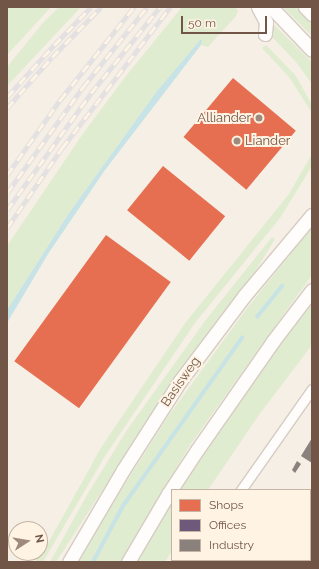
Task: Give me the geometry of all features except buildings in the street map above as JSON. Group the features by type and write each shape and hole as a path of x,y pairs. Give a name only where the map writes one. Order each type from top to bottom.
{"main road":[{"path":"258,7 266,22 265,34"},
{"path":"271,7 312,50"},
{"path":"305,7 312,14"},
{"name":"Basisweg","path":"69,562 123,470 180,381 244,296 312,215"},
{"path":"171,489 264,353 312,290"},
{"path":"128,562 171,489"}],"street":[{"path":"242,489 312,389"}],"green space":[{"path":"7,7 51,7 7,55"},
{"path":"59,7 81,7 7,86 7,67 42,24"},
{"path":"182,7 234,7 238,10 236,16 208,47 201,45 200,40 157,91 69,213 7,310 7,246 82,135 126,76"},
{"path":"283,7 296,7 312,23 312,36"},
{"path":"273,24 312,62 312,84 296,62 273,38"},
{"path":"266,45 296,76 312,105 312,113 289,77 262,48"},
{"path":"312,154 312,166 280,218 195,323 105,456 48,553 48,542 102,446 186,322 289,194"},
{"path":"312,227 312,275 190,445 121,562 79,562 112,504 167,418 248,307"},
{"path":"272,237 275,239 253,275 173,381 56,562 50,562 87,495 127,430 205,321"},
{"path":"312,304 312,345 261,412 209,489 179,489 235,404"},
{"path":"171,502 171,553 165,562 137,562"}],"water":[{"path":"200,40 202,40 201,45 105,170 48,254 7,323 7,310 69,213 157,91"}],"waterway":[{"path":"257,317 282,286"},
{"path":"93,562 123,506 242,338"}],"railway":[{"path":"7,97 91,7"},
{"path":"7,108 52,57 101,7"},
{"path":"7,175 60,100 134,7"},
{"path":"7,193 83,87 147,7"},
{"path":"7,210 91,93 160,7"},
{"path":"7,228 62,148 170,7"}],"place":[{"name":"Alliander","path":"259,118"},
{"name":"Liander","path":"237,141"}]}
